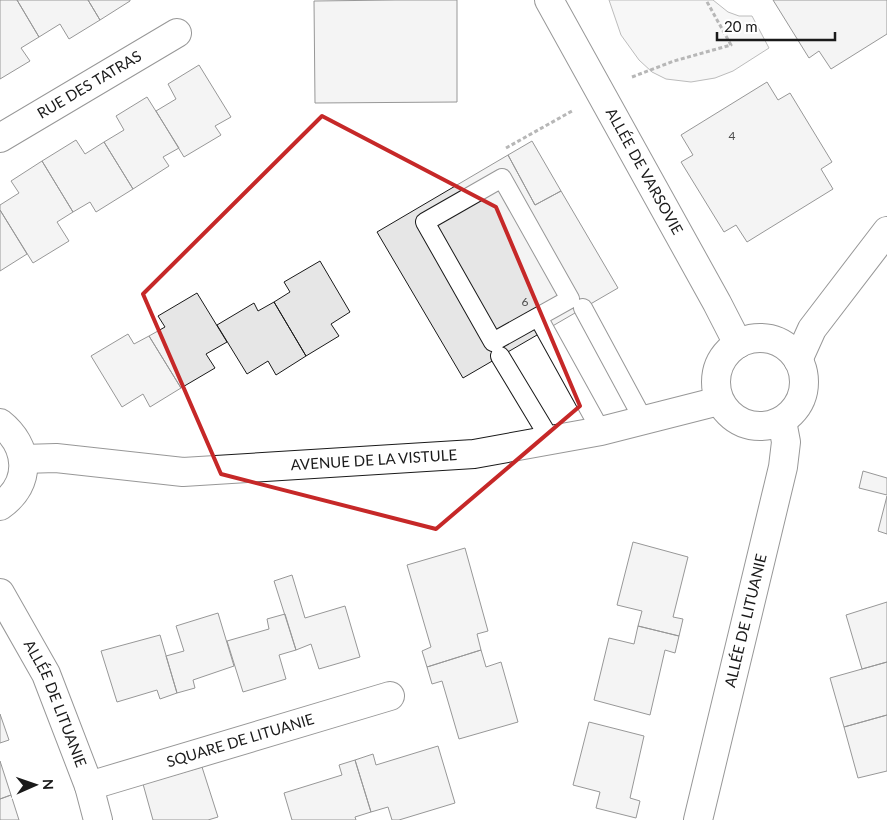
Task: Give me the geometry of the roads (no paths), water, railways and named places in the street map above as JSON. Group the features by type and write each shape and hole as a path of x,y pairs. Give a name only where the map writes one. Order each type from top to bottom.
{"street":[{"name":"ALLÉE DE VARSOVIE","path":"549,0 738,344"},
{"name":"RUE DES TATRAS","path":"0,138 177,33"},
{"path":"798,360 812,329 887,231"},
{"path":"764,338 778,342 789,349 798,360 803,373 804,387 800,400 792,412 782,421 768,426 747,424 728,413 720,401 716,388 716,375 720,363 728,352 738,344 751,339 764,338"},
{"name":"AVENUE DE LA VISTULE","path":"23,459 56,458 183,472 474,454 601,431 720,401"},
{"name":"ALLÉE DE LITUANIE","path":"698,820 783,467 786,442 782,421"},
{"path":"0,423 11,432 19,445 23,459 22,474 17,488 8,500 0,506"},
{"name":"ALLÉE DE LITUANIE","path":"0,593 46,674 89,786 98,820"},
{"name":"SQUARE DE LITUANIE","path":"89,786 390,696"}],"lane":[{"path":"502,178 570,298 538,317 493,342 425,222 502,178"},
{"path":"583,308 644,421"},
{"path":"538,317 601,431"},
{"path":"500,356 550,439"}]}
